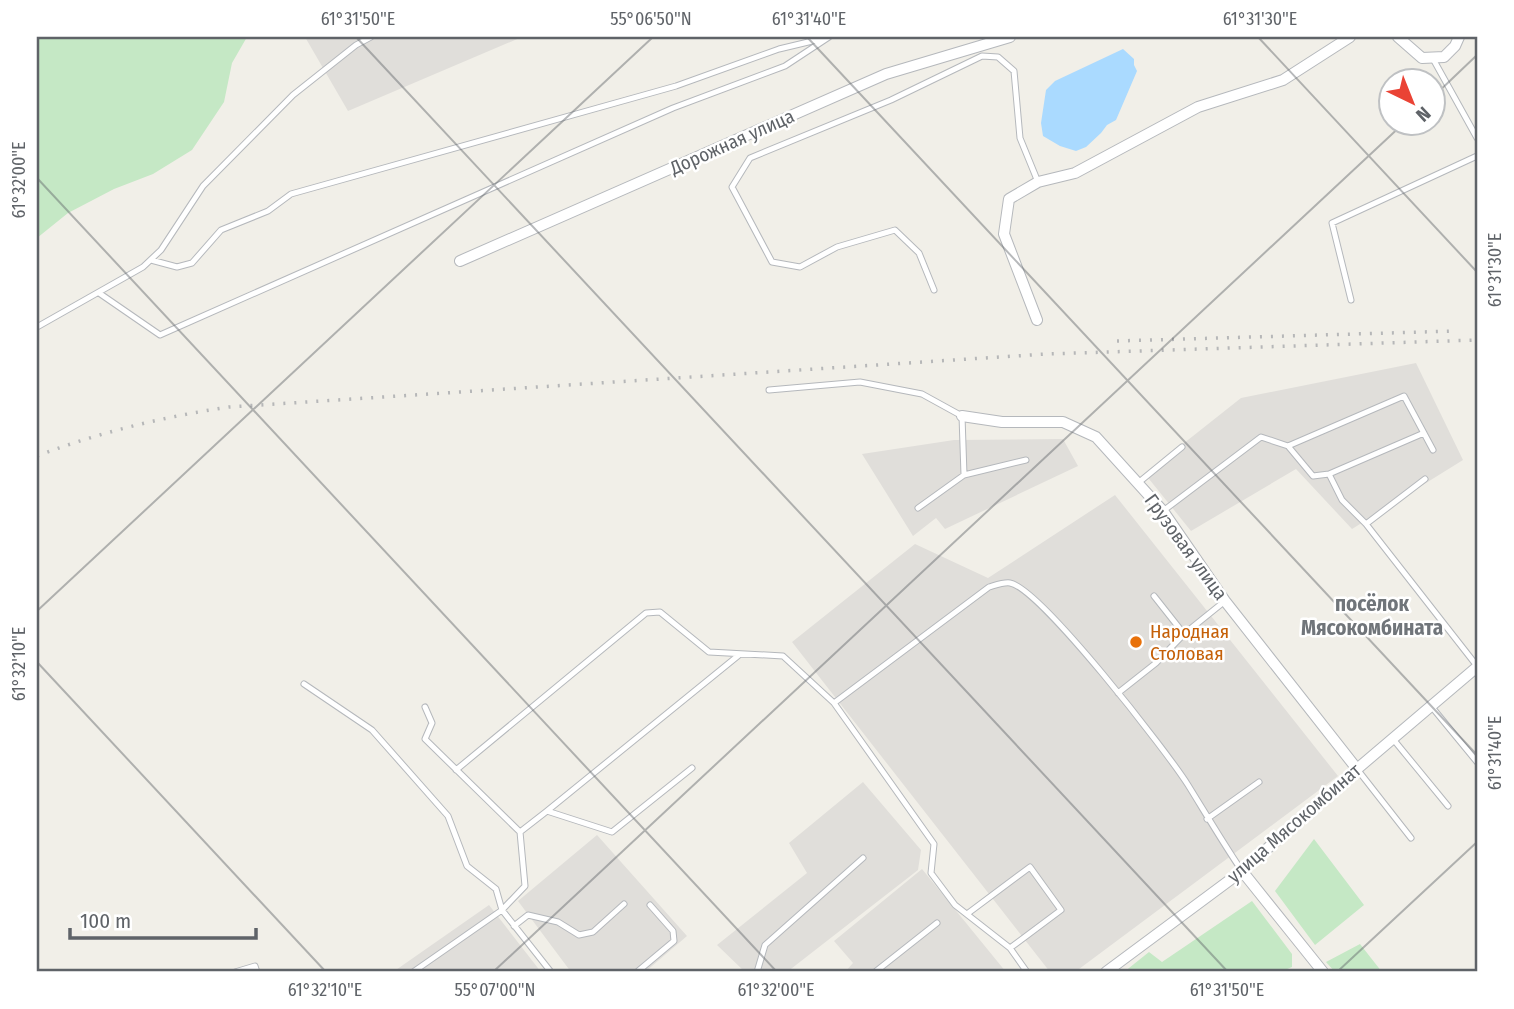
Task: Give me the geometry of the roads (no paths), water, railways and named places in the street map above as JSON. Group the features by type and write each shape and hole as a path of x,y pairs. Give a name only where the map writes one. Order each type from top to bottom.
{"street":[{"name":"Дорожная улица","path":"460,261 886,74 1010,37"},
{"path":"1037,320 1004,234 1009,200 1038,182 1075,173 1198,107 1283,80 1350,37"},
{"path":"1398,37 1422,58 1444,57 1455,46 1459,37"},
{"name":"Грузовая улица","path":"962,416 1002,422 1063,422 1096,437 1163,511 1225,601 1357,769"},
{"name":"улица Мясокомбинат","path":"1106,972 1242,871 1477,667"},
{"path":"1242,871 1323,972"}],"lane":[{"path":"37,327 144,267 177,226 203,186 293,95 356,45 371,37"},
{"path":"151,260 177,267 192,263 220,230 268,211 291,194 676,86 779,49 830,37"},
{"path":"99,293 160,335 673,108 785,66 830,37"},
{"path":"934,290 919,253 895,230 837,247 800,267 772,262 732,187 750,158 891,100 982,56 999,57 1014,71 1020,138 1038,182"},
{"path":"1432,57 1477,138"},
{"path":"1352,300 1332,223 1477,156"},
{"path":"769,390 860,382 922,394 962,416 964,475"},
{"path":"1288,446 1404,396 1433,450"},
{"path":"1163,511 1261,437 1288,446 1313,476 1329,474 1423,433"},
{"path":"1138,483 1182,447"},
{"path":"918,508 964,475 1026,460"},
{"path":"1329,474 1342,500 1366,524 1477,667"},
{"path":"1366,524 1425,479"},
{"path":"834,703 989,586 1009,582 1023,588 1047,610 1118,693 1188,784 1207,819 1242,871"},
{"path":"1154,596 1184,634"},
{"path":"1118,693 1225,601"},
{"path":"456,769 646,613 660,612 709,652 783,656 834,703 933,844 931,873 955,905 1010,948 1027,972"},
{"path":"520,832 739,655"},
{"path":"303,684 372,730 448,816 467,866 496,889 502,910 551,972"},
{"path":"1431,706 1477,762"},
{"path":"413,972 502,910 525,886 520,832 425,739 432,723 425,707"},
{"path":"1393,739 1448,806"},
{"path":"547,811 612,832 692,768"},
{"path":"1357,769 1411,838"},
{"path":"1207,819 1259,782"},
{"path":"757,972 765,945 863,858"},
{"path":"967,914 1030,867 1061,909 1010,948"},
{"path":"514,926 528,915 558,922 579,935 593,932 624,904"},
{"path":"636,972 674,941 673,931 650,905"},
{"path":"874,972 937,923"},
{"path":"235,972 255,966 257,972"}],"water":[{"path":"1123,49 1134,59 1137,71 1116,120 1107,125 1086,147 1076,151 1043,136 1041,123 1046,90 1055,81"}],"railway":[{"path":"1117,341 1456,331"},
{"path":"37,456 132,426 229,407 1046,354 1477,340"}],"place":[{"name":"Народная Столовая","path":"1136,642"}],"district":[{"name":"посёлок Мясокомбината","path":"1372,616"}]}
